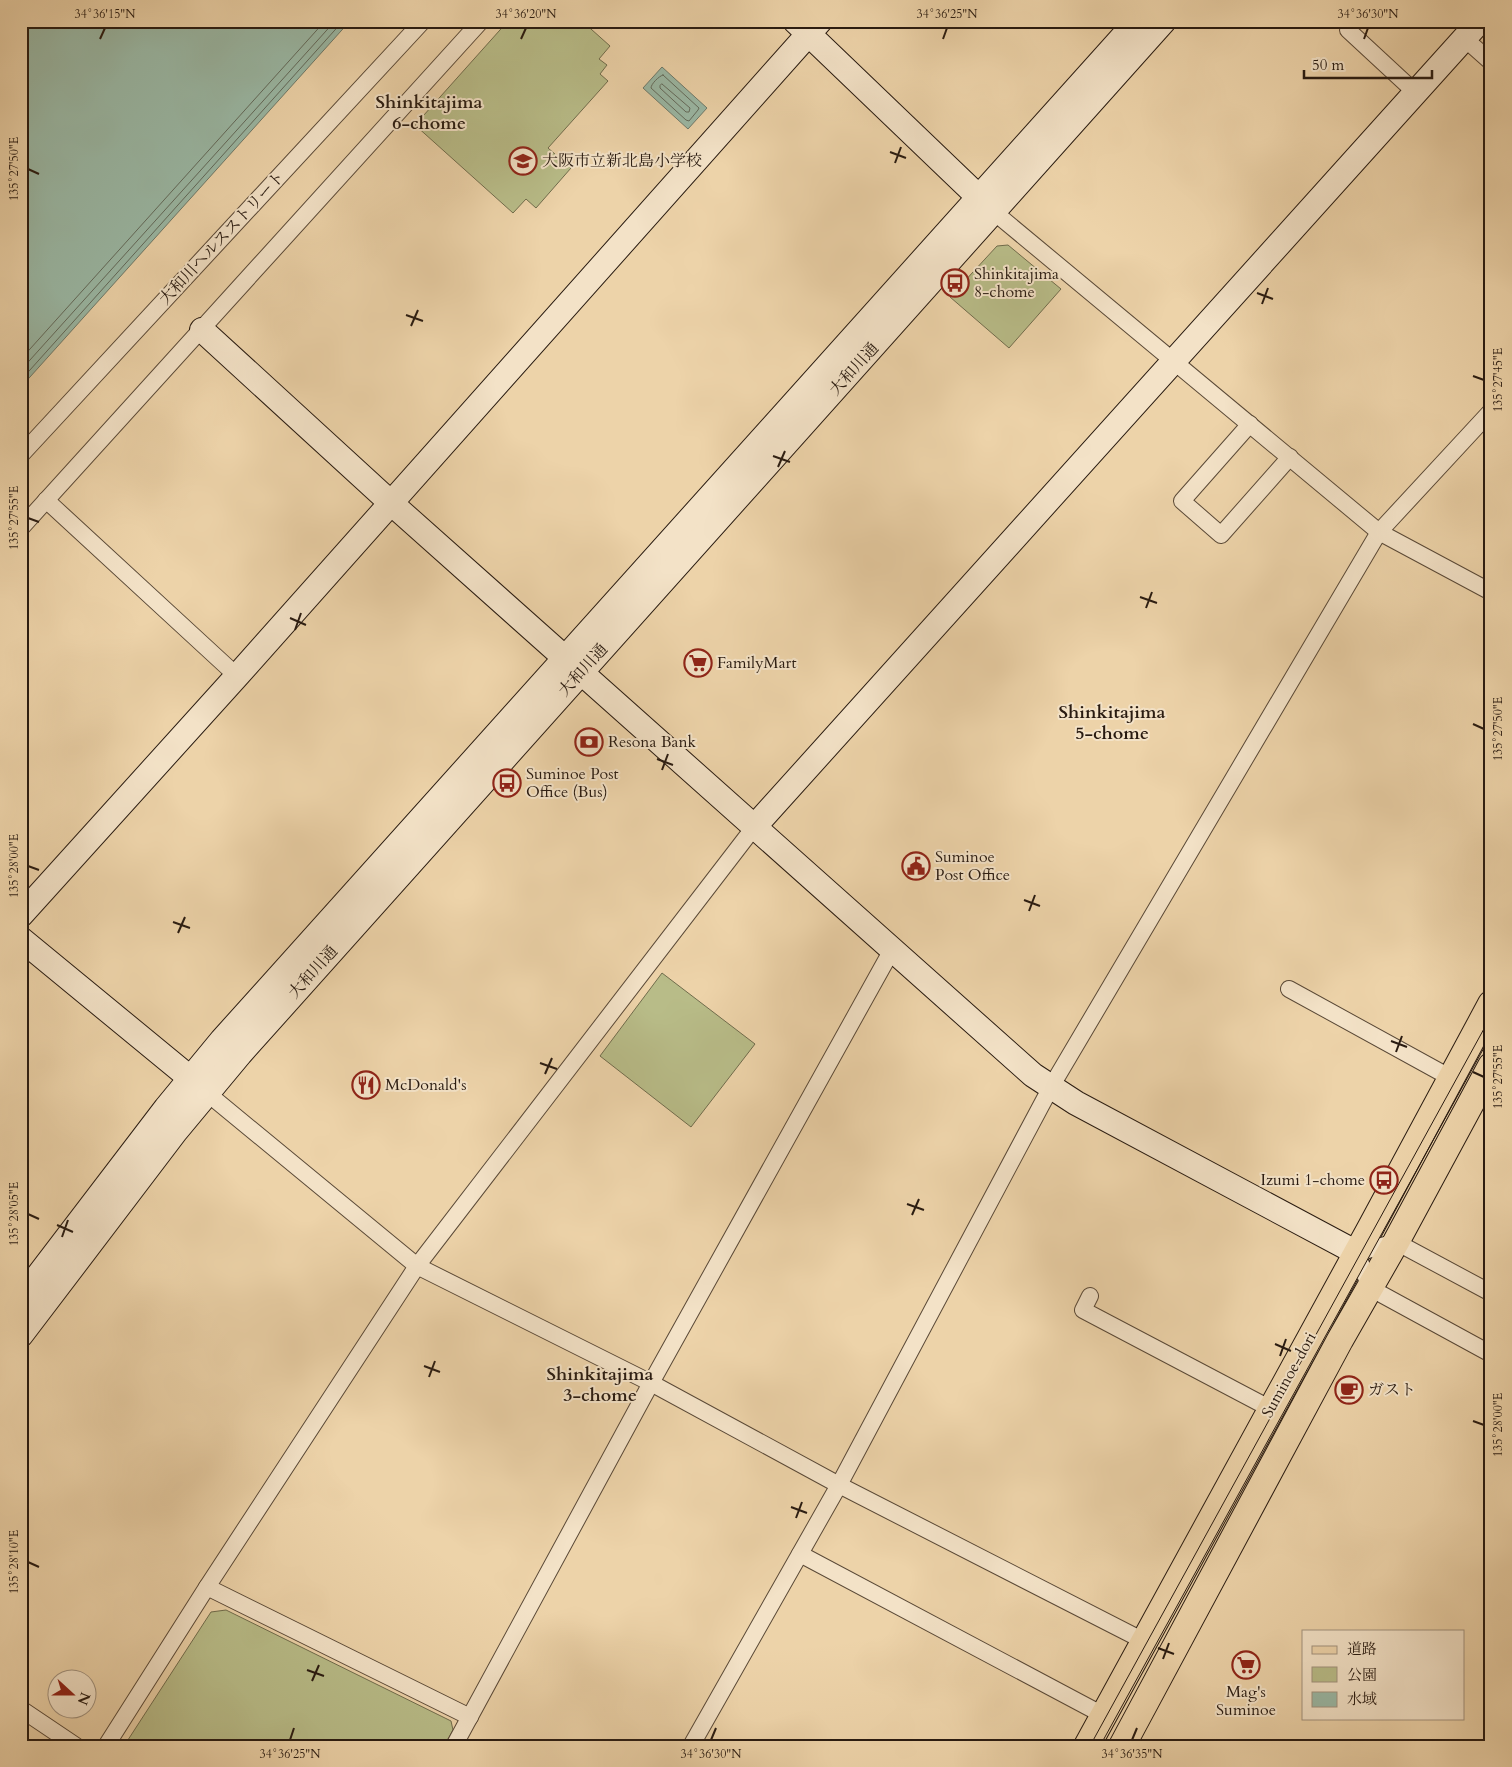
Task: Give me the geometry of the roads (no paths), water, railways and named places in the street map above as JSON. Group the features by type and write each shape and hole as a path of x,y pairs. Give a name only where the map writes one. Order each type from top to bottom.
{"main road":[{"name":"Suminoe-dori","path":"1087,1746 1491,1004"},
{"name":"Suminoe-dori","path":"1122,1746 1340,1340 1396,1242 1491,1066"}],"street":[{"name":"大和川ヘルスストリート","path":"21,455 422,21"},
{"path":"21,528 481,21"},
{"name":"大和川通","path":"21,1298 198,1085 240,1054 574,665 986,204 1137,21"},
{"name":"大和川通","path":"986,204 1164,21"},
{"path":"21,915 391,503 808,26 986,204 1379,532 1491,592"},
{"path":"1348,30 1416,93"},
{"path":"106,1746 207,1587 417,1266 755,826 1472,30 1491,62"},
{"path":"202,330 391,503 893,948 1033,1075 1076,1104 1357,1253 1370,1288 1491,1354"},
{"path":"691,1746 839,1485 1051,1087 1379,532 1491,411"},
{"path":"1250,424 1182,501 1220,535 1290,457"},
{"path":"46,500 237,676"},
{"path":"21,938 417,1266 651,1383 839,1485 1144,1641"},
{"path":"454,1746 651,1383 893,948"},
{"path":"1288,989 1451,1078"},
{"name":"大和川通","path":"21,1335 176,1131 198,1085"},
{"path":"1357,1253 1396,1242 1491,1293"},
{"path":"1090,1296 1083,1310 1271,1409"},
{"path":"800,1554 1103,1715"},
{"path":"207,1587 470,1717"},
{"path":"21,1709 76,1746"}],"water":[{"path":"21,21 350,21 21,387"},
{"path":"662,67 707,108 688,129 643,88"}],"tram line":[{"path":"1090,1746 1491,1016"},
{"path":"1100,1746 1491,1035"}],"place":[{"name":"大阪市立新北島小学校","path":"523,161"},
{"name":"Shinkitajima 8-chome","path":"955,283"},
{"name":"FamilyMart","path":"698,663"},
{"name":"Resona Bank","path":"589,742"},
{"name":"Suminoe Post Office (Bus)","path":"507,783"},
{"name":"Suminoe Post Office","path":"916,866"},
{"name":"McDonald's","path":"366,1085"},
{"name":"Izumi 1-chome","path":"1384,1180"},
{"name":"ガスト","path":"1349,1390"},
{"name":"Mag's Suminoe","path":"1246,1665"}],"district":[{"name":"Shinkitajima 6-chome","path":"429,112"},
{"name":"Shinkitajima 5-chome","path":"1112,722"},
{"name":"Shinkitajima 3-chome","path":"600,1384"}]}
